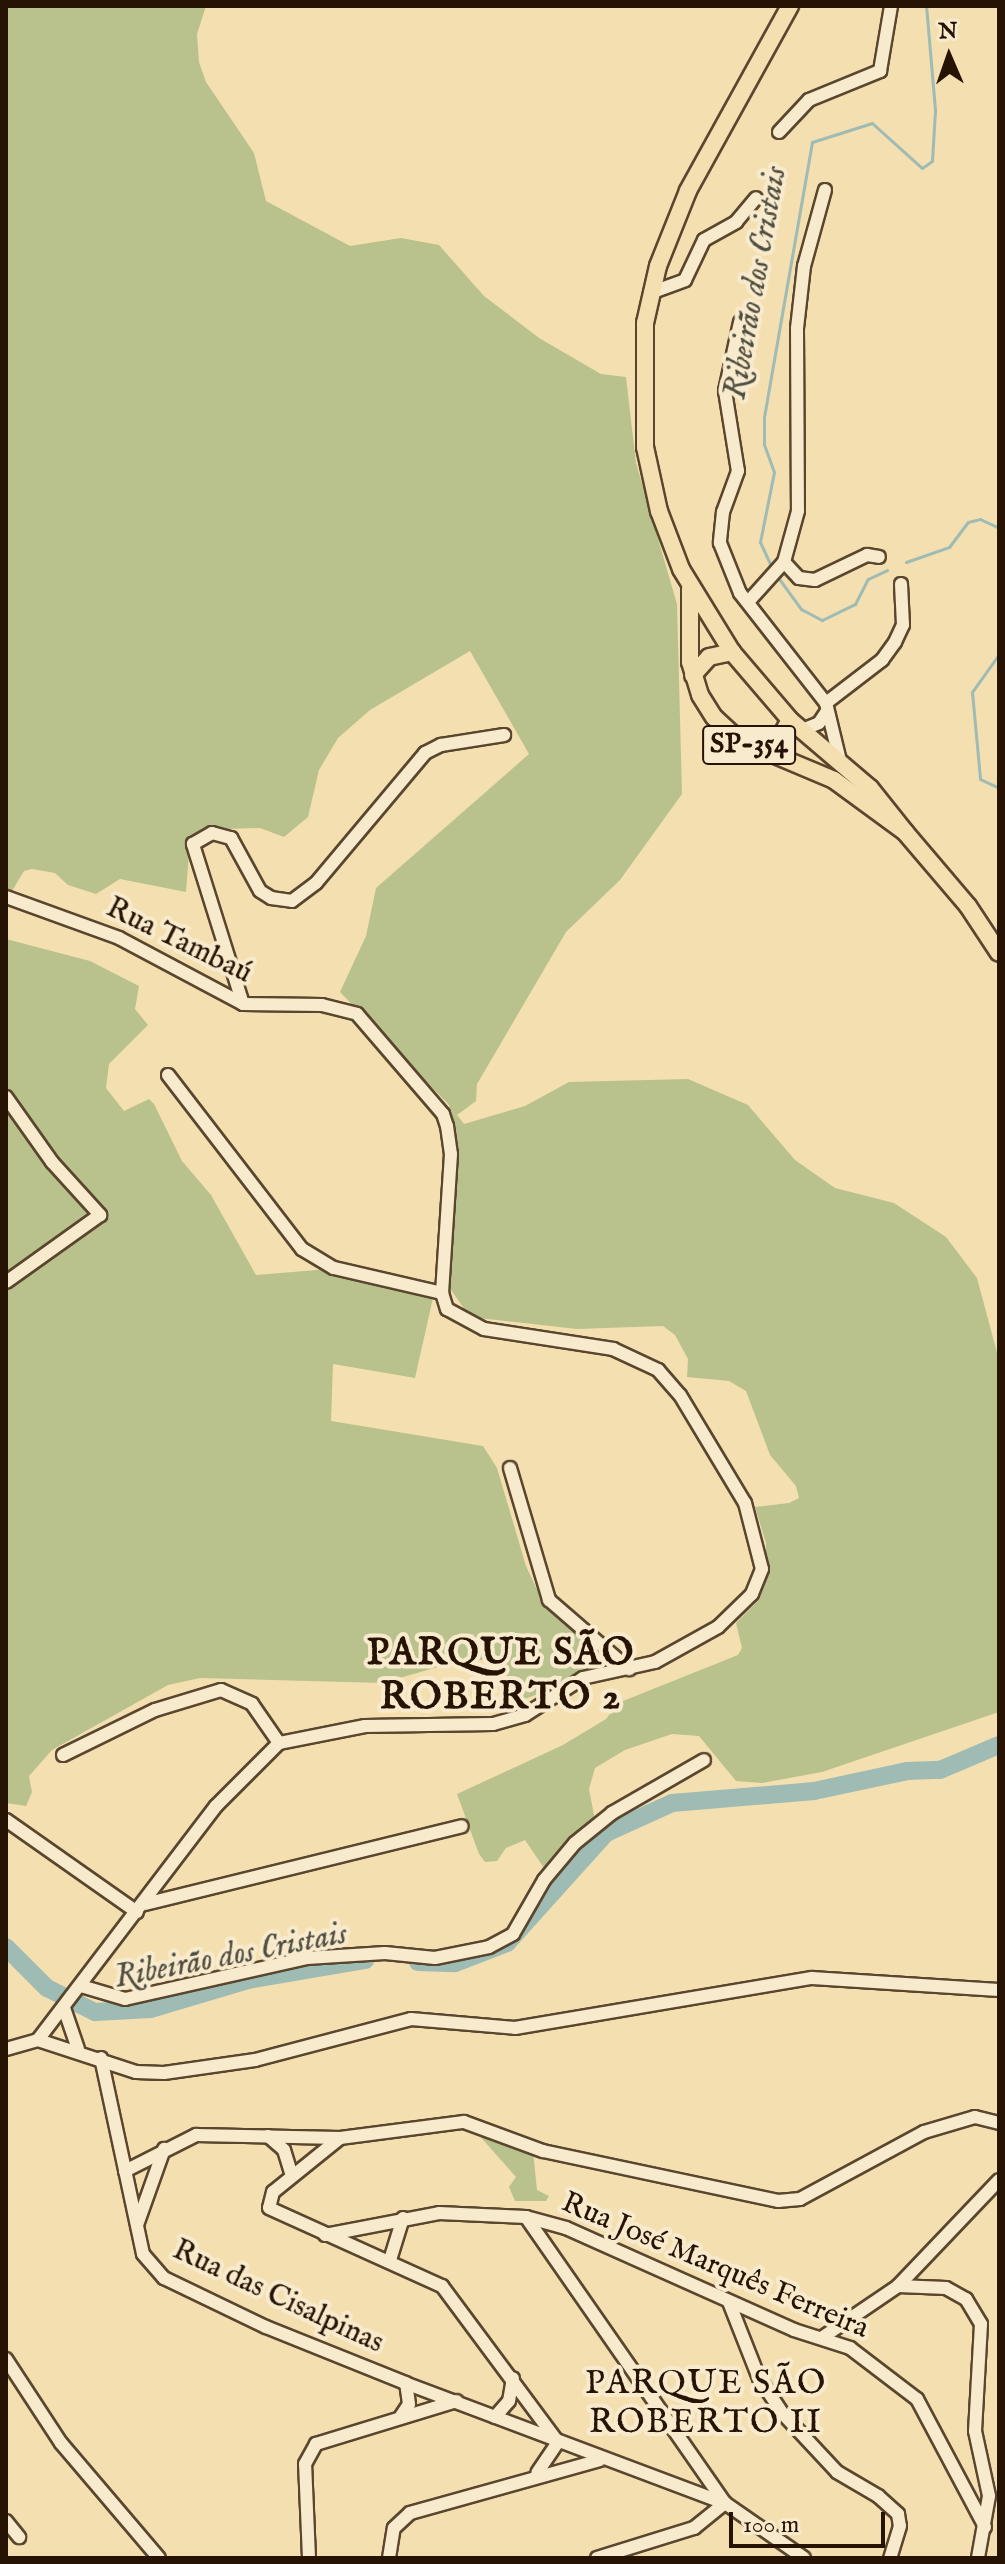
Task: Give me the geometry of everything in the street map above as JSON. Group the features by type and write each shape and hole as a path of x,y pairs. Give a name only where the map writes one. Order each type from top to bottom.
{"main road":[{"name":"SP-354","path":"790,6 688,191 650,293 642,385 645,447 663,524 690,589 732,652 796,725 882,801 968,906 999,953"},
{"name":"SP-354","path":"690,589 693,675 714,717 739,740 834,780 905,832"},
{"path":"693,675 709,657 732,652"},
{"path":"771,754 796,725"}],"street":[{"path":"779,132 809,100 880,71 891,6"},
{"path":"748,602 784,562 799,501 797,328 804,266 825,190"},
{"path":"650,293 685,280 704,240 736,222 756,198"},
{"path":"740,322 725,403 738,471 719,528 728,565 748,602 826,707 841,766"},
{"path":"784,562 799,578 815,580 867,555 879,557"},
{"path":"796,725 819,723 826,707 882,660 903,625 901,584"},
{"path":"243,1004 193,844 212,833 231,838 260,891 271,898 292,901 316,883 425,753 441,745 504,735"},
{"name":"Rua Tambaú","path":"6,897 119,938 243,1004 322,1005 357,1014 443,1114 451,1154 442,1293"},
{"path":"38,2040 216,1806 279,1743 365,1726 508,1721 583,1678 629,1669 670,1655 718,1627 752,1594 762,1569 745,1503 680,1395 658,1370 613,1349 462,1321 447,1309 442,1293 334,1268 302,1249 168,1075"},
{"path":"6,1097 52,1162 100,1215 6,1282"},
{"path":"510,1468 549,1600 629,1669"},
{"path":"63,1755 155,1710 221,1690 252,1704 279,1743"},
{"path":"78,1989 125,1999 307,1958 385,1953 435,1958 489,1947 513,1934 544,1880 575,1843 625,1805 704,1760"},
{"path":"6,1820 141,1908 462,1826"},
{"path":"6,2049 38,2040 78,2049 136,2072 193,2070 255,2060 395,2021 426,2019 515,2028 812,1978 999,1990"},
{"path":"65,2007 78,2049"},
{"name":"Rua das Cisalpinas","path":"101,2058 136,2228 147,2263 164,2278 266,2327 600,2460 725,2503"},
{"path":"125,2171 196,2135 340,2138 464,2122 543,2151 778,2201 800,2199 924,2132 986,2116 999,2123"},
{"path":"268,2136 284,2150 292,2176"},
{"path":"340,2138 268,2196 269,2208 442,2286 558,2442 537,2473"},
{"path":"136,2228 164,2149"},
{"path":"823,2337 898,2286 999,2180"},
{"name":"Rua José Marquês Ferreira","path":"325,2235 403,2218 463,2212 526,2217 566,2228 794,2330 823,2337 874,2363 917,2399 985,2527"},
{"path":"526,2217 725,2503 804,2558"},
{"path":"390,2260 403,2218"},
{"path":"898,2286 946,2288 976,2311 982,2347 975,2431 989,2496 978,2558"},
{"path":"729,2302 759,2378 783,2414 837,2472 878,2496 898,2514 900,2526 890,2558"},
{"path":"6,2359 82,2470 159,2558"},
{"path":"495,2417 513,2394 513,2378"},
{"path":"400,2418 409,2404 406,2383"},
{"path":"309,2558 305,2464 310,2451 328,2437 458,2401"},
{"path":"389,2558 394,2528 410,2513 537,2473 600,2460"},
{"path":"597,2558 694,2528 725,2503"},
{"path":"6,2521 19,2537"}],"green space":[{"path":"6,6 206,6 197,34 199,62 206,82 254,153 266,201 350,246 401,238 439,245 484,296 539,338 601,374 626,377 636,463 677,604 682,794 620,880 566,932 477,1084 476,1101 457,1115 464,1124 525,1106 569,1082 688,1079 748,1105 795,1160 835,1188 894,1203 946,1237 977,1278 999,1360 999,1712 822,1772 762,1783 736,1781 699,1736 672,1734 625,1750 595,1768 589,1789 595,1820 544,1868 525,1840 506,1848 497,1861 485,1862 479,1854 457,1794 563,1745 606,1719 618,1703 738,1655 742,1648 736,1623 759,1600 766,1578 766,1543 755,1507 789,1503 799,1498 796,1486 770,1455 746,1391 729,1381 687,1377 688,1359 675,1335 663,1326 577,1329 470,1317 446,1283 453,1139 449,1105 340,992 366,936 376,888 529,754 470,651 370,710 338,738 319,770 308,817 284,837 260,828 225,829 190,840 186,892 120,879 96,894 68,885 55,873 32,869 24,871 12,891 6,888"},
{"path":"6,939 90,961 139,986 135,1009 148,1025 109,1064 106,1088 124,1111 149,1099 154,1104 182,1161 211,1195 256,1275 329,1269 433,1298 415,1378 333,1364 331,1421 483,1446 497,1468 526,1566 546,1609 598,1651 609,1667 509,1705 496,1664 489,1659 452,1663 382,1683 200,1678 168,1685 52,1750 29,1776 32,1792 26,1806 6,1803"},
{"path":"478,2134 533,2151 537,2190 549,2196 546,2201 515,2201 509,2187 516,2177"}],"waterway":[{"name":"Ribeirão dos Cristais","path":"773,570 760,542 774,472 764,444 764,417 812,142 872,123 922,168 932,161 935,110 926,6"},
{"name":"Ribeirão dos Cristais","path":"906,562 949,547 968,522 980,519 999,528"},
{"name":"Ribeirão dos Cristais","path":"777,576 801,609 822,620 855,604 868,579 887,570"},
{"name":"Ribeirão dos Cristais","path":"999,654 972,692 980,779 999,788"},
{"name":"Ribeirão dos Cristais","path":"418,1962 455,1963 507,1943 606,1833 672,1803 814,1791 907,1771 940,1770 999,1745"},
{"name":"Ribeirão dos Cristais","path":"6,1947 47,1988 95,2012 151,2009 248,1980 365,1960"}],"district":[{"name":"PARQUE SÃO ROBERTO 2","path":"501,1677"},
{"name":"PARQUE SÃO ROBERTO II","path":"706,2402"}]}
